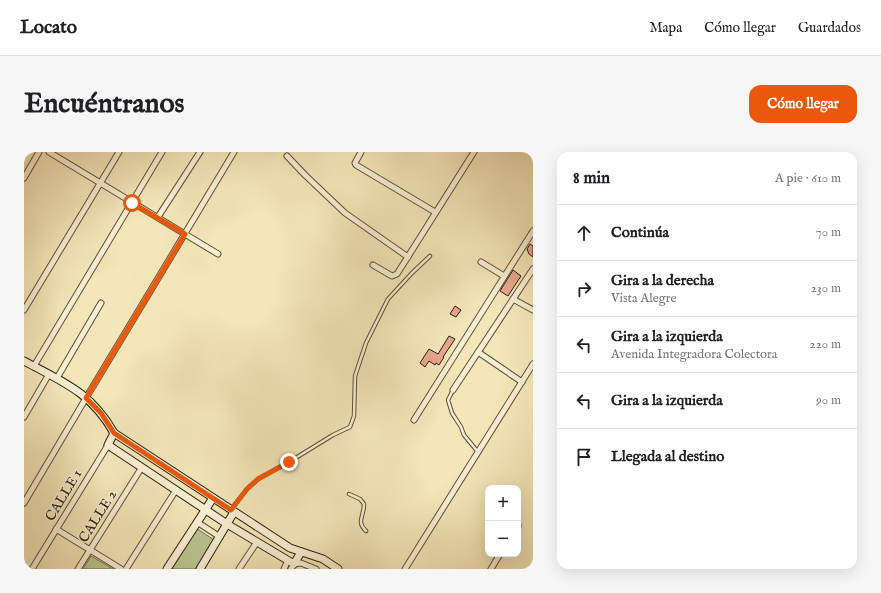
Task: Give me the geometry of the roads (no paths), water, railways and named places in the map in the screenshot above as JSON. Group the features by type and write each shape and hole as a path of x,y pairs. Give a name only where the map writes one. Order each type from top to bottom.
{"street":[{"path":"24,178 39,152"},
{"path":"48,152 218,254"},
{"path":"24,310 119,152"},
{"path":"34,366 162,152"},
{"path":"158,217 200,152"},
{"path":"24,504 234,152"},
{"path":"361,152 355,163 356,165 435,212"},
{"path":"373,264 388,274 395,276 474,152"},
{"path":"288,156 305,175 345,213 408,257"},
{"path":"414,420 533,231"},
{"path":"481,262 504,276"},
{"path":"453,390 533,269"},
{"path":"513,299 533,310"},
{"path":"57,378 100,303"},
{"path":"478,352 522,382"},
{"path":"24,361 69,385 86,398 101,413 114,433 290,548 323,559 338,569"},
{"path":"405,569 533,364"},
{"path":"24,417 49,374"},
{"path":"114,433 108,445 227,524 291,564 301,562 316,569"},
{"name":"CALLE 1","path":"32,569 101,454 108,445"},
{"name":"CALLE 2","path":"78,569 142,467"},
{"path":"126,569 176,490"},
{"path":"167,569 196,522 213,498"},
{"path":"200,569 220,537 233,511"},
{"path":"196,522 220,537"},
{"path":"56,529 121,569"},
{"path":"239,569 256,542"},
{"path":"284,569 291,564 301,552"},
{"path":"491,569 498,557"}],"lane":[{"path":"233,511 247,489 258,479 333,435 350,427 354,416 356,376 366,343 388,299 430,256"},
{"path":"453,390 448,400 452,413 464,435 478,452"},
{"path":"349,494 360,499 364,504 361,522 362,527 366,531"}]}
